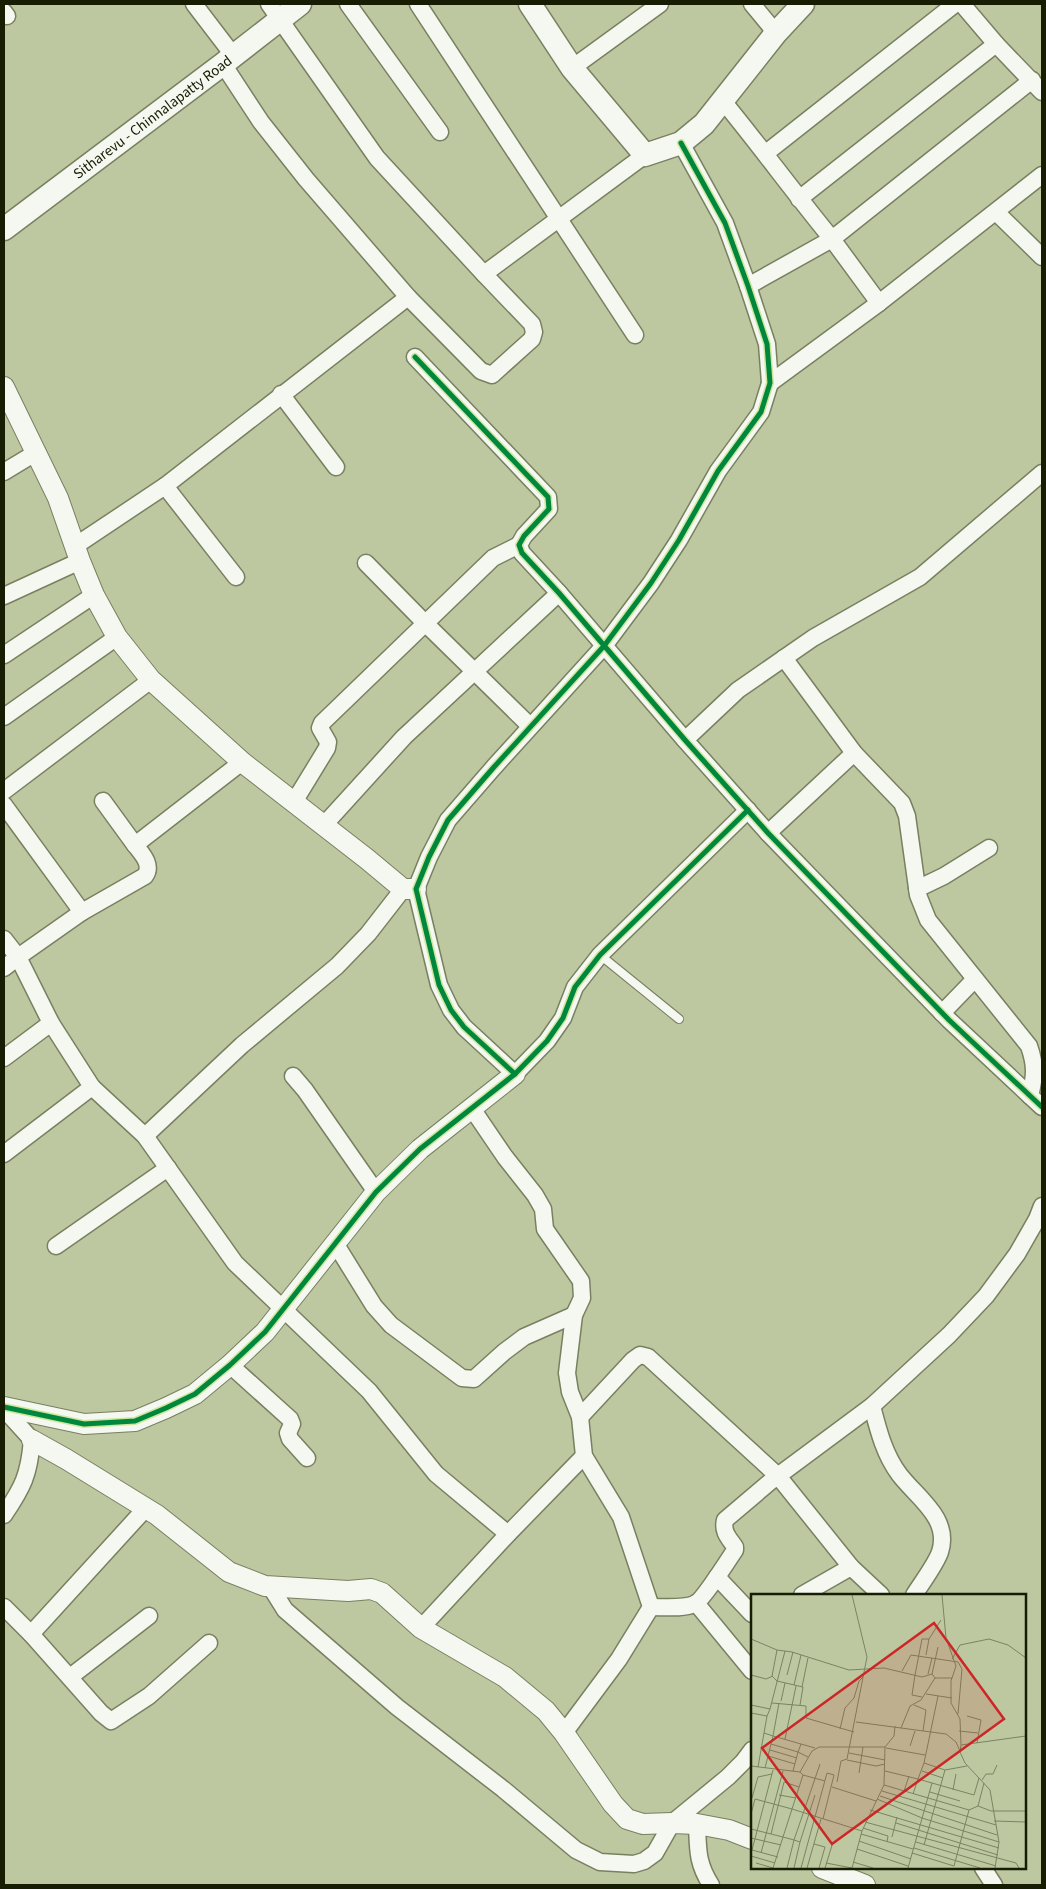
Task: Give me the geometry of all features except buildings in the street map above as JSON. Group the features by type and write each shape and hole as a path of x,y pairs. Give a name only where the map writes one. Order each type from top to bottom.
{"main road":[{"name":"Sitharevu - Chinnalapatty Road","path":"4,229 228,60 275,11 300,4"},
{"path":"530,4 572,68 645,155 682,143 704,124 776,32 803,4"}],"street":[{"path":"194,4 228,60 261,122 306,179 408,297 481,371 492,374 532,339 534,332 532,324 377,158 275,11"},
{"path":"348,4 440,132"},
{"path":"418,4 635,335"},
{"path":"572,68 660,4"},
{"path":"752,4 776,32"},
{"path":"766,153 955,4"},
{"path":"748,286 832,239 1037,86 996,44 962,4"},
{"path":"799,199 996,44"},
{"path":"723,101 766,153 879,303"},
{"path":"145,1136 242,1045 337,966 410,889 448,820 530,726 604,646 651,583 679,540 718,472 761,412 770,383 766,344 748,286 725,223 682,143"},
{"path":"484,274 645,155"},
{"path":"770,383 879,303 1042,175"},
{"path":"996,212 1042,257"},
{"path":"4,596 78,554 281,394 408,297"},
{"path":"294,802 327,748 328,742 320,728 322,723 493,558 519,545 524,536 549,509 548,497 415,357"},
{"path":"4,386 58,498 94,595 117,637 151,680 242,762 410,889 439,985 451,1010 464,1027 515,1074"},
{"path":"281,394 336,466"},
{"path":"4,472 37,452"},
{"path":"685,740 738,690 784,658 856,612 920,577 1042,473"},
{"path":"165,486 236,577"},
{"path":"519,545 522,553 768,833 942,1013 1042,1107"},
{"path":"366,563 530,726"},
{"path":"324,825 404,737 559,593"},
{"path":"4,655 94,595"},
{"path":"4,717 117,637"},
{"path":"784,658 854,753 902,803 907,816 917,889 928,920 1029,1046 1034,1062 1034,1080 1030,1096"},
{"path":"4,791 151,680"},
{"path":"768,833 854,753"},
{"path":"135,845 242,762"},
{"path":"4,968 82,912 145,876 148,871 148,864 103,801"},
{"path":"4,805 82,912"},
{"path":"4,1408 84,1424 135,1420 166,1408 194,1394 230,1365 265,1332 376,1192 420,1149 515,1074 547,1041 562,1018 575,987 600,955 748,810"},
{"path":"917,889 944,876 989,848"},
{"path":"4,939 18,958 51,1024 92,1087 145,1136 235,1263 370,1391 436,1474 508,1534"},
{"path":"942,1013 975,979"},
{"path":"4,1058 51,1024"},
{"path":"294,1076 376,1192"},
{"path":"4,1154 92,1087"},
{"path":"472,1107 505,1157 535,1195 543,1209 545,1229 581,1282 582,1298 574,1315 567,1373 570,1392 580,1417 584,1456 622,1517 652,1608"},
{"path":"56,1246 168,1168"},
{"path":"652,1608 677,1607 696,1603 717,1577 735,1550 735,1547 725,1534 723,1526 725,1520 856,1415 872,1406 949,1335 986,1296 1017,1254 1037,1219 1042,1206"},
{"path":"335,1243 374,1306 391,1325 467,1380 474,1379 524,1337 574,1315"},
{"path":"580,1417 633,1360 640,1355 648,1357 778,1476 851,1567 880,1594"},
{"path":"230,1365 290,1419 292,1424 288,1433 290,1439 307,1458"},
{"path":"872,1406 881,1440 898,1473 935,1514 941,1534 940,1552 915,1594"},
{"path":"4,1408 32,1440 157,1515 229,1572 270,1586 348,1591 371,1589 382,1593 421,1628 505,1678 546,1711 564,1733 613,1804 627,1819 643,1824 697,1824 729,1830 751,1839"},
{"path":"4,1515 20,1492 30,1466 32,1440"},
{"path":"421,1628 508,1534 584,1456"},
{"path":"32,1634 146,1508"},
{"path":"803,1594 851,1567"},
{"path":"717,1577 751,1613"},
{"path":"270,1586 284,1610 397,1707 503,1789 576,1850 600,1862 634,1864 644,1861 655,1853 672,1823 728,1777 751,1751"},
{"path":"696,1603 751,1670"},
{"path":"4,1607 32,1634 108,1720 113,1721 149,1696 209,1643"},
{"path":"564,1733 619,1659 652,1608"},
{"path":"70,1677 149,1616"},
{"path":"697,1824 698,1855 702,1872 711,1885"},
{"path":"825,1869 865,1885"},
{"path":"984,1869 994,1885"}],"lane":[{"path":"600,955 679,1019"}],"cycle path":[{"path":"515,1074 464,1027 451,1010 439,985 416,889 429,857 448,820 604,646 651,583 679,540 718,471 761,412 770,383 767,344 725,223 681,143"},
{"path":"415,357 548,497 549,509 524,536 519,545 522,553 768,833 949,1020 1042,1107"},
{"path":"4,1407 84,1424 135,1421 195,1394 265,1332 376,1192 420,1149 515,1074 547,1041 563,1018 575,987 600,955 748,810"}]}
